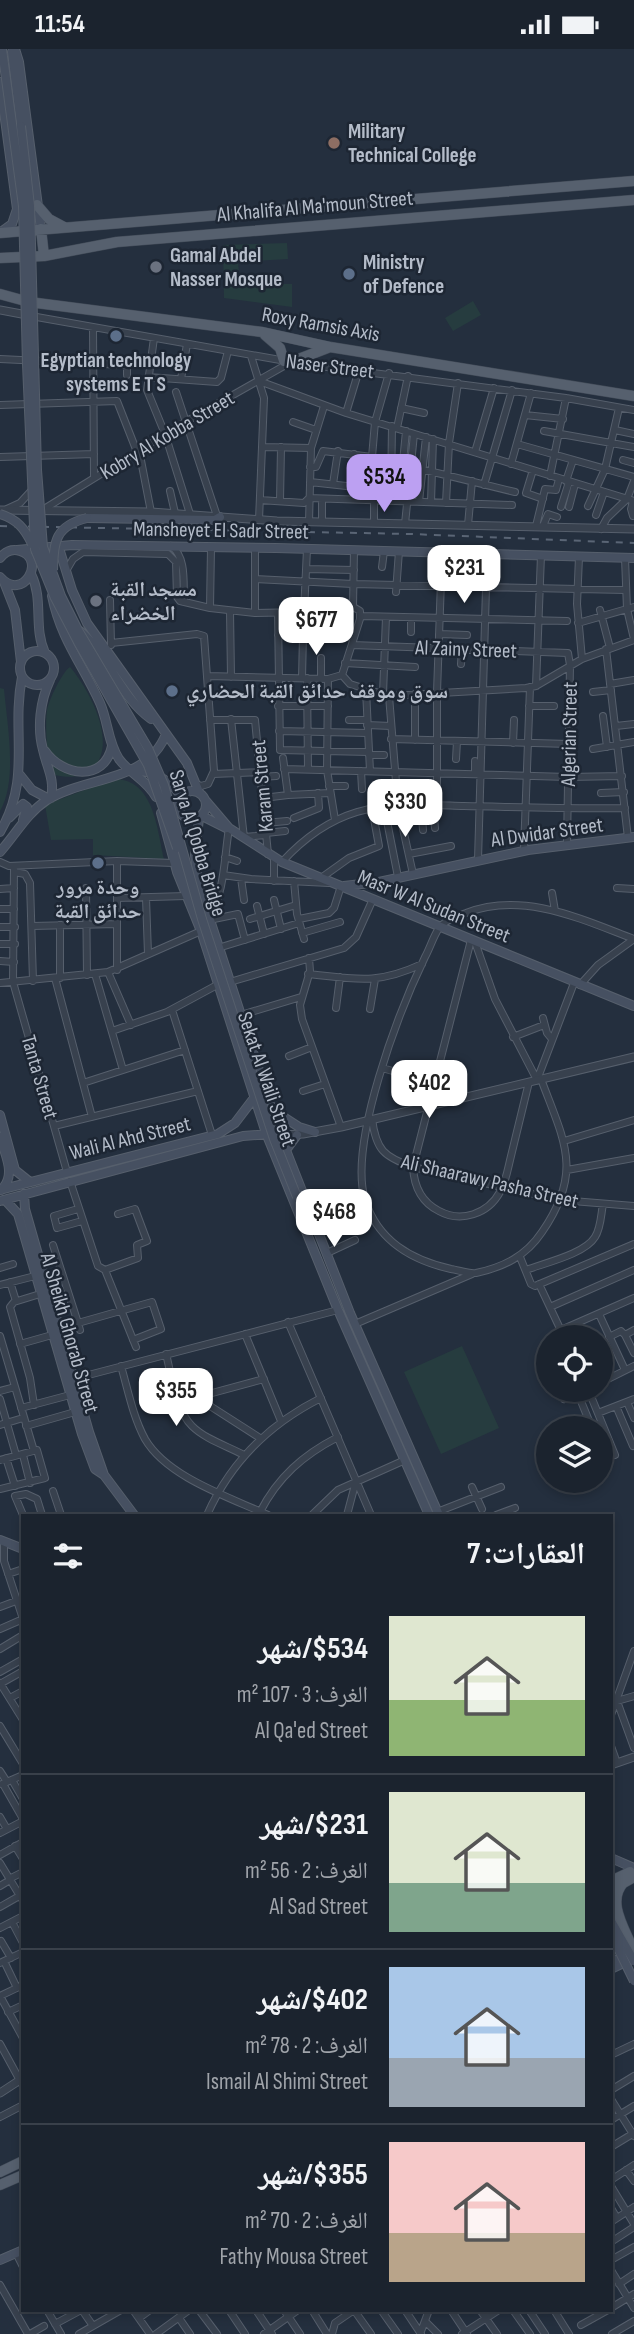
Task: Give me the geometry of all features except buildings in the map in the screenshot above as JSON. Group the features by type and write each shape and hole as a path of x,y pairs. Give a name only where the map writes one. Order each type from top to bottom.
{"main road":[{"name":"Sarya Al Qobba Bridge","path":"2,49 23,206 35,549 50,587 84,654 148,765 177,848 188,887 188,900"},
{"name":"Sarya Al Qobba Bridge","path":"13,49 30,213 39,503 43,547 78,630 148,748 164,785 202,919 274,1139 337,1296 350,1313"},
{"path":"13,49 19,62 44,256"},
{"path":"0,233 9,228 17,209 1,86 17,89"},
{"name":"Al Khalifa Al Ma'moun Street","path":"0,233 634,181"},
{"path":"552,188 547,198 552,206"},
{"path":"16,195 26,199 35,193"},
{"path":"502,193 507,204 502,210"},
{"name":"Al Khalifa Al Ma'moun Street","path":"0,258 44,256 117,241 634,200"},
{"path":"37,205 49,219 64,227"},
{"path":"222,215 219,224 224,233"},
{"path":"184,218 191,226 187,236"},
{"name":"Roxy Ramsis Axis","path":"0,294 29,302 262,332 330,347 634,396"},
{"path":"262,332 276,344 288,361 330,347"},
{"path":"2,511 21,525 35,549"},
{"path":"53,576 57,537 69,524 87,518 215,520 219,516"},
{"path":"58,545 83,616 190,769 197,788 206,801 206,809 200,817 190,820 182,815 178,804 181,796 197,788"},
{"name":"Mansheyet El Sadr Street","path":"14,550 58,545 255,547 630,558"},
{"path":"0,548 27,556 31,563 31,574 38,594 38,629 45,653 55,667 42,704 41,743 52,774 50,799"},
{"path":"0,558 14,550"},
{"path":"31,563 52,557 62,559"},
{"path":"2,579 12,585 20,584 31,574"},
{"path":"0,832 7,820 20,775 19,703 22,677 17,617 2,579"},
{"name":"Sekat Al Waili Street","path":"50,587 61,630 97,696 118,758 145,781 156,797 174,863 201,931 266,1133 338,1310 405,1460 434,1514"},
{"path":"78,630 101,653 141,711 157,722"},
{"path":"21,663 30,652 45,653"},
{"path":"22,677 37,686 50,680"},
{"path":"0,852 23,823 50,799 130,770 152,757 166,734"},
{"path":"41,743 57,764 83,773 103,764 110,755 111,739"},
{"path":"130,770 146,771 162,777 181,796"},
{"path":"20,775 32,790 50,799"},
{"name":"Masr W Al Sudan Street","path":"206,801 229,828 275,859 577,984 633,1003"},
{"path":"7,820 23,804 27,809 23,823"},
{"name":"Sekat Al Waili Street","path":"200,817 195,864 209,920 271,1109 350,1313 435,1514"},
{"name":"Masr W Al Sudan Street","path":"200,817 229,828"},
{"name":"Al Dwidar Street","path":"337,885 379,882 524,851 631,838"},
{"path":"376,900 379,882"},
{"name":"Wali Al Ahd Street","path":"1,1190 225,1131 235,1123 254,1097"},
{"path":"271,1109 292,1123 315,1132"},
{"path":"0,1115 15,1170 30,1182"},
{"path":"235,1123 243,1129 241,1136 237,1137"},
{"name":"Wali Al Ahd Street","path":"3,1201 237,1137 266,1133 280,1135"},
{"path":"286,1150 297,1135"},
{"path":"0,1137 10,1173 1,1190"},
{"name":"Al Sheikh Ghorab Street","path":"24,1194 25,1209 52,1320 52,1335 93,1465 134,1514"},
{"name":"Al Sheikh Ghorab Street","path":"3,1201 18,1214 40,1294 73,1379 104,1475"},
{"path":"2,1541 21,1548"},
{"path":"613,1859 634,1869"},
{"path":"613,1880 634,1869"},
{"path":"613,1889 629,1880"},
{"path":"629,1880 616,1896 614,1917 632,1956 634,1973"},
{"path":"613,1936 632,1956"},
{"path":"613,1938 634,1981"},
{"path":"613,1962 632,1956"},
{"path":"613,1968 632,1956"},
{"path":"0,2172 21,2162"},
{"path":"0,2185 21,2176"},
{"path":"0,2260 19,2252"}],"street":[{"path":"0,310 27,315 32,491 42,509"},
{"name":"Naser Street","path":"27,315 251,356 512,390 634,410"},
{"path":"93,327 94,478"},
{"path":"154,338 147,390 165,434 190,513"},
{"path":"181,379 187,344"},
{"path":"148,377 218,381 228,351"},
{"path":"251,356 264,398 259,520"},
{"path":"0,359 125,365 127,375"},
{"name":"Kobry Al Kobba Street","path":"42,509 187,421 259,381 288,361"},
{"path":"346,413 359,370"},
{"path":"374,522 375,422 389,373"},
{"path":"395,501 391,490 394,427 408,376"},
{"path":"259,381 324,406 631,500"},
{"path":"446,503 449,443 458,383"},
{"path":"475,452 494,388"},
{"path":"484,485 512,390"},
{"path":"176,392 219,516"},
{"path":"512,464 531,393"},
{"path":"550,476 561,434 566,398"},
{"path":"0,405 118,402 138,451 151,512"},
{"path":"309,522 311,448 324,406"},
{"path":"401,408 424,413"},
{"path":"588,506 605,468 619,408"},
{"path":"525,415 563,419"},
{"path":"293,422 316,430"},
{"path":"395,501 400,491 406,431"},
{"path":"544,431 634,447"},
{"path":"615,431 634,434"},
{"path":"405,524 414,434"},
{"path":"419,502 422,469 430,438"},
{"path":"430,438 431,502"},
{"path":"517,444 605,468 634,479 631,500 633,516"},
{"path":"262,447 311,448"},
{"path":"280,502 281,447"},
{"path":"310,467 316,467 324,450 338,451 515,492"},
{"path":"336,499 338,451"},
{"path":"0,457 94,454"},
{"path":"354,454 354,487"},
{"path":"565,507 567,481 573,460"},
{"path":"623,460 634,463"},
{"path":"533,470 526,493 543,499"},
{"path":"468,525 472,481"},
{"path":"540,526 545,489 556,490 567,481"},
{"path":"310,482 410,493"},
{"path":"2,511 20,503 32,491"},
{"path":"170,491 175,513"},
{"path":"596,515 604,492"},
{"path":"260,500 304,503 309,498 512,505"},
{"path":"322,499 322,522"},
{"path":"601,529 607,518 631,500"},
{"path":"2,511 42,509 190,513 309,522 634,529"},
{"path":"540,526 548,514 557,517"},
{"path":"171,546 181,557 184,602"},
{"path":"210,608 211,547"},
{"path":"255,547 255,613"},
{"path":"307,549 308,612 303,655 308,769"},
{"path":"353,607 354,550"},
{"path":"382,567 384,551"},
{"path":"397,588 399,551"},
{"path":"66,572 75,556 83,552 168,554 177,564 177,597 184,602 255,613 308,612 353,607 360,611 361,616 342,675 346,682 386,695 533,687 582,659 634,640 625,590 630,558"},
{"path":"435,828 442,552"},
{"path":"477,774 481,742 487,554"},
{"path":"524,851 529,706 537,651 541,555"},
{"path":"579,557 577,589 582,659"},
{"path":"306,569 354,570"},
{"path":"256,579 397,588 441,586 625,590"},
{"path":"108,653 111,643 110,600"},
{"path":"578,623 601,613 630,608"},
{"path":"329,609 329,636"},
{"path":"230,611 231,677"},
{"path":"278,613 279,749 384,755"},
{"path":"601,613 608,648 625,808 631,838"},
{"path":"361,616 567,621"},
{"path":"386,617 384,666 394,772 398,806 413,874"},
{"path":"411,618 411,632"},
{"path":"111,643 197,633 202,635 208,676 213,774 205,785 197,788"},
{"path":"439,634 467,635"},
{"path":"278,635 354,637"},
{"name":"Al Zainy Street","path":"352,645 566,652 570,665"},
{"path":"461,648 461,664"},
{"path":"303,655 313,655"},
{"path":"321,658 328,706 327,770 335,820"},
{"path":"345,663 415,667"},
{"name":"Algerian Street","path":"567,845 570,665"},
{"path":"208,676 325,679 342,675"},
{"path":"593,692 634,680"},
{"path":"366,690 370,771"},
{"path":"415,694 415,740"},
{"path":"278,706 328,706"},
{"path":"529,706 554,706"},
{"path":"607,747 601,716 614,714"},
{"path":"231,719 244,839 285,831"},
{"name":"Karam Street","path":"211,720 255,720 266,834 275,859 274,881"},
{"path":"349,720 367,726"},
{"path":"513,743 514,720"},
{"path":"616,726 634,724"},
{"path":"279,731 328,731 391,726"},
{"path":"391,739 569,744"},
{"path":"456,758 457,741"},
{"path":"593,749 634,742"},
{"path":"283,758 288,795"},
{"path":"475,761 479,806 478,860"},
{"path":"284,769 568,777 622,776"},
{"path":"361,771 362,789"},
{"path":"213,774 276,776"},
{"path":"386,785 386,806 398,877"},
{"path":"263,798 318,793 345,786"},
{"path":"601,793 624,792"},
{"path":"265,824 291,820 319,808 318,793"},
{"path":"421,805 424,830"},
{"path":"275,859 335,820 372,808 435,805 567,810 625,808"},
{"path":"321,878 349,858 379,846 372,808"},
{"path":"209,920 216,906 223,875 229,828"},
{"path":"409,854 451,846"},
{"path":"225,857 237,861"},
{"path":"0,862 25,874 30,883 33,981"},
{"path":"117,862 117,969"},
{"path":"14,869 117,862 174,863"},
{"name":"Tanta Street","path":"14,869 13,982 67,1172"},
{"name":"Al Dwidar Street","path":"223,875 337,885"},
{"path":"241,878 244,900"},
{"path":"294,881 303,936 340,922"},
{"path":"218,948 329,913 334,908 337,885"},
{"path":"0,889 14,888"},
{"path":"86,888 91,975 123,1070"},
{"path":"617,888 634,889"},
{"path":"552,893 555,911"},
{"path":"117,898 188,900"},
{"path":"146,898 148,954"},
{"path":"274,900 281,929"},
{"path":"230,982 344,948 351,944 376,900"},
{"path":"250,919 296,905"},
{"path":"474,1273 426,1263 394,1244 379,1227 368,1207 362,1186 363,1150 382,1068 407,996 440,926 468,912 498,905 529,906 555,911 633,941"},
{"path":"257,906 264,934"},
{"path":"0,909 14,909"},
{"path":"209,920 238,914 245,940"},
{"path":"32,926 117,924"},
{"path":"61,925 58,978 92,1117"},
{"path":"0,927 15,927"},
{"path":"0,983 108,972 201,931"},
{"path":"473,941 413,1167 421,1196 428,1204 445,1214 465,1216 475,1214 492,1203 503,1187 536,1080 577,984 598,965 633,941"},
{"path":"355,1324 474,1273 520,1257 540,1236 560,1200 567,1170 564,1141 495,999 473,941"},
{"path":"0,944 15,944"},
{"path":"309,958 308,974 301,997 302,1019 341,1127"},
{"path":"0,961 14,962"},
{"path":"308,974 375,979 398,975 422,964"},
{"path":"108,972 131,1024"},
{"path":"336,1008 340,977"},
{"path":"370,1009 375,979"},
{"path":"112,1031 172,1010 217,985"},
{"path":"241,1015 301,997"},
{"path":"172,1010 212,1135"},
{"path":"513,1037 543,1021 552,1039"},
{"path":"289,1056 312,1047"},
{"path":"83,1083 185,1050"},
{"path":"280,1135 297,1135 341,1127 634,1056"},
{"path":"382,1068 435,1083"},
{"path":"303,1091 325,1084"},
{"path":"54,1126 198,1091"},
{"name":"Ali Shaarawy Pasha Street","path":"371,1120 380,1148 391,1158 413,1167 560,1200 634,1206"},
{"path":"564,1141 634,1120"},
{"path":"567,1170 634,1159"},
{"path":"54,1245 79,1327 121,1311 152,1302 161,1329 135,1344 121,1311 106,1270 98,1266 70,1181"},
{"path":"526,1270 567,1255 590,1243 597,1232 603,1204"},
{"path":"78,1209 54,1216 57,1227 82,1221"},
{"path":"106,1270 138,1258 138,1245 146,1241 135,1209 118,1214"},
{"path":"327,1252 355,1240"},
{"path":"520,1257 533,1286 634,1244"},
{"path":"0,1268 13,1264"},
{"path":"550,1307 634,1270"},
{"path":"0,1285 35,1276"},
{"path":"10,1282 16,1301"},
{"path":"540,1284 559,1325"},
{"path":"34,1405 30,1378 10,1307 16,1301 40,1294"},
{"path":"579,1325 634,1299"},
{"path":"73,1379 338,1310"},
{"path":"599,1314 604,1325"},
{"path":"288,1322 371,1514"},
{"path":"625,1335 634,1330"},
{"path":"613,1335 621,1331 634,1353"},
{"path":"245,1333 281,1421"},
{"path":"20,1344 52,1335"},
{"path":"0,1336 34,1451"},
{"path":"613,1345 625,1370"},
{"path":"6,1357 23,1353"},
{"path":"166,1355 183,1415 201,1433 244,1455"},
{"path":"121,1366 139,1424 152,1449 172,1468 265,1514"},
{"path":"613,1376 634,1366"},
{"path":"179,1402 264,1379"},
{"path":"0,1391 15,1387"},
{"path":"20,1408 70,1395"},
{"path":"196,1397 260,1438"},
{"path":"207,1514 218,1492 244,1455 260,1438 281,1421 321,1398"},
{"path":"0,1399 4,1424 20,1455 30,1483"},
{"path":"585,1410 616,1406 631,1400 634,1418"},
{"path":"582,1402 587,1416"},
{"path":"593,1402 615,1455"},
{"path":"616,1406 633,1446"},
{"path":"26,1426 75,1412"},
{"path":"4,1424 23,1418"},
{"path":"260,1512 268,1496 291,1468 320,1446 338,1437"},
{"path":"0,1489 15,1486 30,1483 45,1478 37,1450 3,1459 15,1486"},
{"path":"313,1514 327,1498 356,1481 405,1460"},
{"path":"347,1514 356,1481"},
{"path":"472,1487 482,1509"},
{"path":"437,1514 501,1487"},
{"path":"53,1490 61,1514"},
{"path":"23,1514 15,1496 26,1494 37,1499 42,1514"},
{"path":"499,1514 515,1508"},
{"path":"2,1541 2,1562 21,1614"},
{"path":"0,1584 21,1570"},
{"path":"0,1607 16,1601"},
{"path":"0,1629 21,1618"},
{"path":"0,1648 21,1637"},
{"path":"613,1708 633,1657"},
{"path":"0,1672 21,1660"},
{"path":"21,1672 0,1683 21,1715"},
{"path":"9,1698 21,1692"},
{"path":"613,1708 631,1695"},
{"path":"613,1708 624,1722 633,1743"},
{"path":"624,1722 634,1719"},
{"path":"0,1726 21,1761"},
{"path":"614,1764 634,1757"},
{"path":"0,1771 21,1816"},
{"path":"5,1783 21,1797"},
{"path":"0,1817 3,1831 21,1821"},
{"path":"0,1855 21,1843"},
{"path":"15,1846 21,1856"},
{"path":"0,1864 21,1896"},
{"path":"0,1886 21,1873"},
{"path":"0,1907 21,1897"},
{"path":"0,1928 21,1917"},
{"path":"12,1922 21,1939"},
{"path":"1,1941 3,1961 20,1986 0,1996 2,2005 20,2027"},
{"path":"3,1961 21,1954"},
{"path":"8,2012 21,2006"},
{"path":"0,2046 21,2080"},
{"path":"613,2054 633,2047"},
{"path":"0,2065 9,2060"},
{"path":"613,2089 634,2076"},
{"path":"0,2093 21,2082"},
{"path":"613,2102 634,2134 613,2146"},
{"path":"0,2117 21,2106"},
{"path":"613,2119 634,2106"},
{"path":"613,2179 634,2165"},
{"path":"626,2170 634,2181"},
{"path":"613,2189 634,2225 613,2241"},
{"path":"614,2220 634,2207"},
{"path":"613,2259 634,2247"},
{"path":"634,2274 615,2280 631,2296 634,2308"},
{"path":"0,2285 20,2312 29,2334 44,2326"},
{"path":"613,2307 631,2296"},
{"path":"48,2312 61,2334"},
{"path":"55,2324 77,2312"},
{"path":"82,2312 93,2326"},
{"path":"134,2312 148,2331 137,2334"},
{"path":"139,2318 147,2312"},
{"path":"156,2334 186,2312"},
{"path":"200,2312 217,2334"},
{"path":"230,2312 245,2334"},
{"path":"257,2312 268,2333 295,2312"},
{"path":"285,2312 300,2334"},
{"path":"314,2312 330,2334"},
{"path":"339,2312 343,2318"},
{"path":"330,2334 333,2326 351,2312"},
{"path":"355,2312 371,2334"},
{"path":"382,2312 398,2334"},
{"path":"406,2312 420,2334"},
{"path":"420,2334 428,2312"},
{"path":"451,2312 465,2333 496,2312"},
{"path":"482,2312 497,2334"},
{"path":"514,2312 530,2334"},
{"path":"530,2312 545,2334"},
{"path":"555,2312 569,2334"},
{"path":"581,2325 604,2312"},
{"path":"79,2334 107,2313"},
{"path":"179,2318 190,2334"},
{"path":"425,2321 438,2334"},
{"path":"612,2334 634,2321"},
{"path":"333,2326 339,2334"}],"green space":[{"path":"287,243 288,259 238,262 240,284 292,284 292,307 224,298 223,245"},
{"path":"473,301 481,315 453,331 445,318"},
{"path":"70,667 93,703 102,732 103,746 99,759 91,770 69,777 55,775 52,770 46,724 50,700"},
{"path":"0,688 4,689 10,768 9,784 0,811"},
{"path":"113,779 127,781 145,796 156,820 164,859 93,855 93,839 51,840 45,805"},
{"path":"462,1346 499,1428 441,1454 404,1372"}],"railway":[{"path":"0,526 411,534 634,543"}],"place":[{"name":"Military Technical College","path":"334,143"},
{"name":"Gamal Abdel Nasser Mosque","path":"156,267"},
{"name":"Ministry of Defence","path":"349,274"},
{"name":"Egyptian technology systems E T S","path":"116,336"},
{"name":"مسجد القبة الخضراء","path":"96,601"},
{"name":"سوق وموقف حدائق القبة الحضاري","path":"172,691"},
{"name":"وحدة مرور حدائق القبة","path":"98,863"}]}
